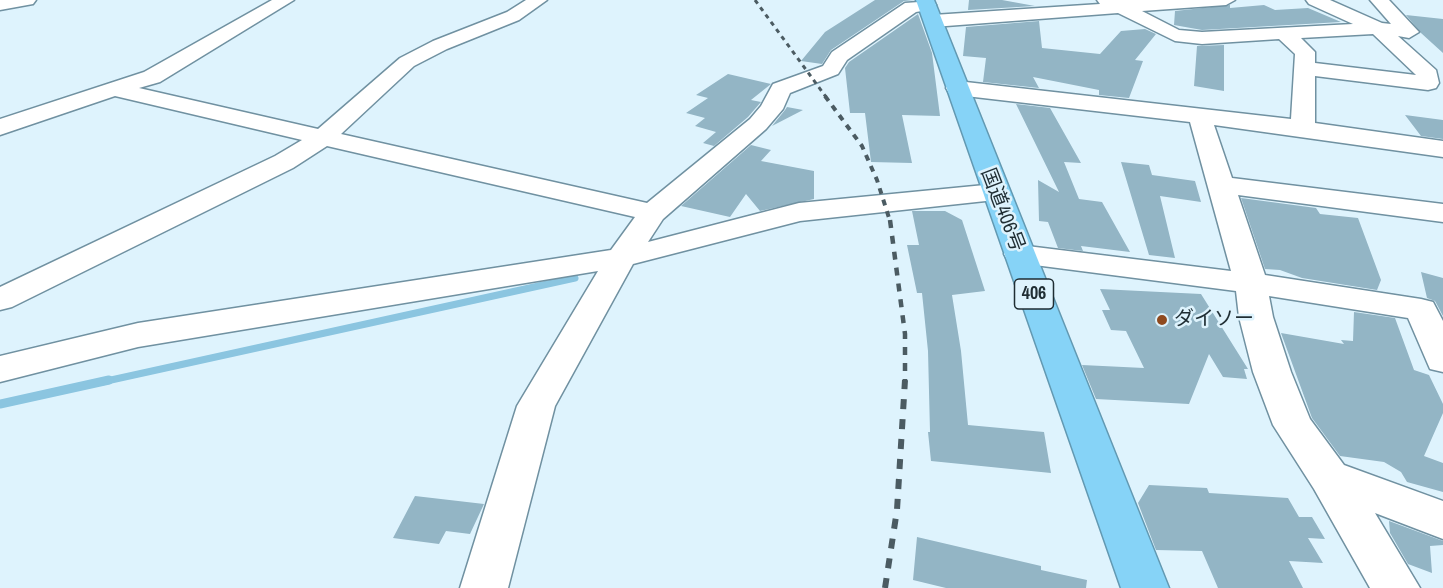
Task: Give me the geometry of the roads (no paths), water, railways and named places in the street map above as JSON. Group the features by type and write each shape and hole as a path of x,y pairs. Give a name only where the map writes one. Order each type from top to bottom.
{"highway":[{"name":"国道406号","path":"928,9 1145,588"}],"street":[{"path":"0,5 27,0"},
{"path":"0,128 30,116 152,77 285,0"},
{"path":"0,300 248,181 322,138 407,62 440,45 513,16 538,0"},
{"path":"1106,0 1175,35 1203,38 1378,28 1409,32 1379,0"},
{"path":"484,588 536,406 621,258 653,213 758,124 771,109 781,89 831,70 839,56 911,7 928,9 1126,9 1226,0"},
{"path":"1305,68 1428,84 1428,75 1378,28 1315,0"},
{"path":"1283,33 1305,52 1303,129"},
{"path":"957,88 1303,129 1443,149"},
{"path":"117,90 653,213"},
{"path":"0,110 30,116"},
{"path":"1200,117 1251,283 1256,317 1272,372 1293,425 1329,477 1396,588"},
{"path":"1219,184 1443,213"},
{"path":"0,369 138,335 621,258 799,212 995,192"},
{"path":"1019,254 1251,283 1432,311 1443,360"},
{"path":"1329,477 1443,520"}],"waterway":[{"path":"102,382 575,278"},
{"path":"0,404 109,380"}],"railway":[{"path":"755,0 826,97"},
{"path":"825,96 862,146 877,180 890,221"},
{"path":"890,220 905,334 905,380"},
{"path":"885,588 897,510 905,380"}],"place":[{"name":"ダイソー","path":"1162,320"}]}
